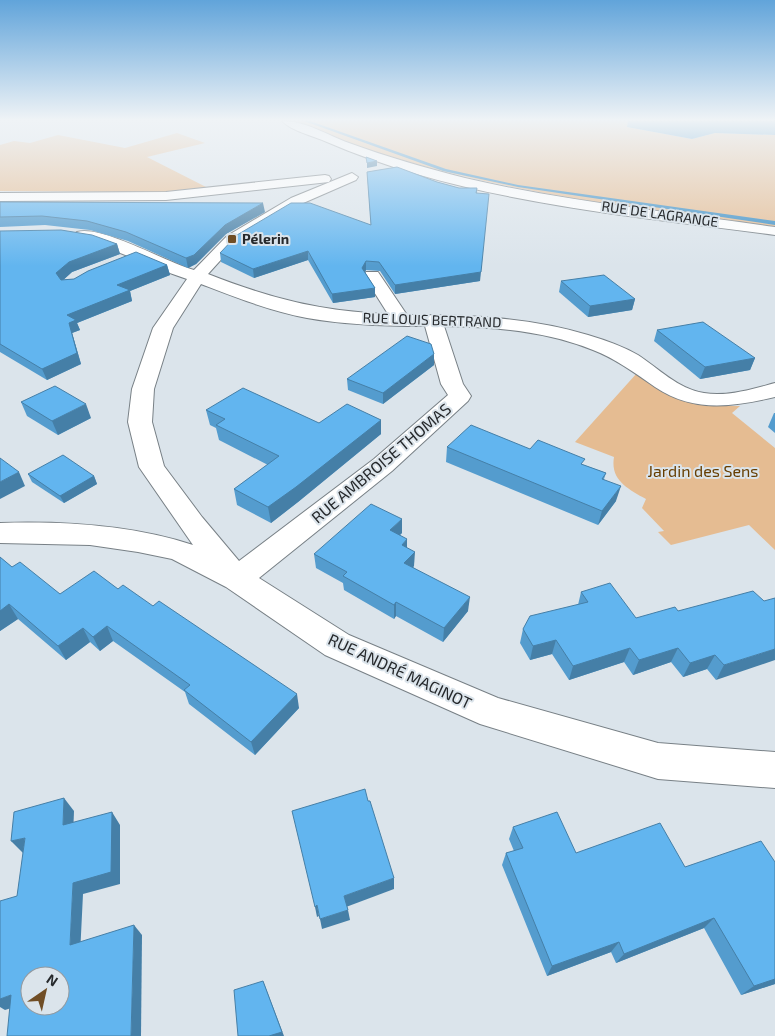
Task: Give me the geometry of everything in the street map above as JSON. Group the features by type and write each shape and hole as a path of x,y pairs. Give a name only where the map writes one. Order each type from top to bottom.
{"street":[{"path":"379,172 392,169"},
{"name":"RUE DE LAGRANGE","path":"419,169 446,178 506,190 775,231"},
{"name":"RUE ANDRÉ MAGINOT","path":"266,186 357,176 296,201 232,239 197,276 163,328 143,389 140,422 152,467 192,524 237,580 337,645 493,713 658,761 775,770"},
{"path":"0,196 166,196 266,186 291,192 296,197 296,201"},
{"name":"RUE LOUIS BERTRAND","path":"70,234 105,240 167,267 197,276 264,303 309,313 402,321 477,320 511,323 550,330 595,343 629,359 676,392 702,400 732,399 775,390"},
{"path":"122,261 140,254"},
{"path":"372,276 402,321"},
{"name":"RUE AMBROISE THOMAS","path":"237,580 382,465 460,396 452,384 433,321"},
{"path":"0,533 21,532 119,539 180,551 237,580"}],"green space":[{"path":"0,169 171,169 208,188 166,192 0,191"},
{"path":"438,169 775,169 775,229 591,201 470,178"},
{"name":"Jardin des Sens","path":"637,373 661,390 685,400 711,405 740,406 732,413 775,448 775,550 749,525 671,545 658,532 664,531 642,508 646,499 627,487 618,478 613,465 614,457 575,442"}],"building":[{"path":"403,169 437,182 459,188 477,188 476,193 489,194 481,272 395,285 379,262 366,261 362,268 375,288 332,294 308,251 253,269 220,253 237,235 291,203 310,203 371,225 367,172"},
{"path":"0,202 263,203 225,225 194,255 186,258 126,232 87,221 42,216 0,217"},
{"path":"61,230 92,235 117,244 69,262 56,273 61,280 74,279 88,271 136,252 167,265 117,285 130,290 67,315 76,320 69,323 77,353 42,369 0,344 0,231"},
{"path":"604,275 635,299 590,306 561,281"},
{"path":"703,322 755,358 705,367 657,330"},
{"path":"407,336 431,344 434,354 383,393 347,379"},
{"path":"55,386 86,404 52,421 21,402"},
{"path":"243,388 319,423 347,404 381,420 268,507 234,489 279,456 216,425 225,419 206,410"},
{"path":"471,425 530,449 538,440 585,459 581,464 606,473 602,479 621,486 602,511 447,447"},
{"path":"63,455 94,476 60,496 28,474"},
{"path":"0,458 19,472 0,482"},
{"path":"371,504 402,519 390,530 407,539 402,545 415,552 404,563 470,597 444,628 396,602 394,605 343,576 347,572 314,554"},
{"path":"0,557 12,567 20,562 60,594 94,571 118,589 123,585 153,606 159,601 297,694 251,742 184,690 190,685 107,626 93,637 83,628 58,646 9,604 0,611"},
{"path":"610,583 636,618 675,607 678,611 753,591 764,601 775,598 775,649 724,665 715,655 690,663 678,648 639,660 630,648 573,666 556,640 533,646 523,629 530,616 588,602 581,592"},
{"path":"365,789 394,878 344,896 348,910 320,919 317,905 315,907 292,811"},
{"path":"64,798 63,825 112,812 111,872 73,883 70,945 134,925 131,1036 7,1036 11,995 0,999 0,901 17,896 25,838 11,841 14,812"},
{"path":"557,812 576,853 660,823 685,867 761,841 775,862 775,979 754,986 714,918 624,954 619,942 552,966 506,853 523,848 513,827"},
{"path":"263,981 282,1032 269,1036 238,1036 234,990"}],"waterway":[{"path":"443,169 518,186 775,223"}],"place":[{"name":"Pélerin","path":"232,239"}]}
